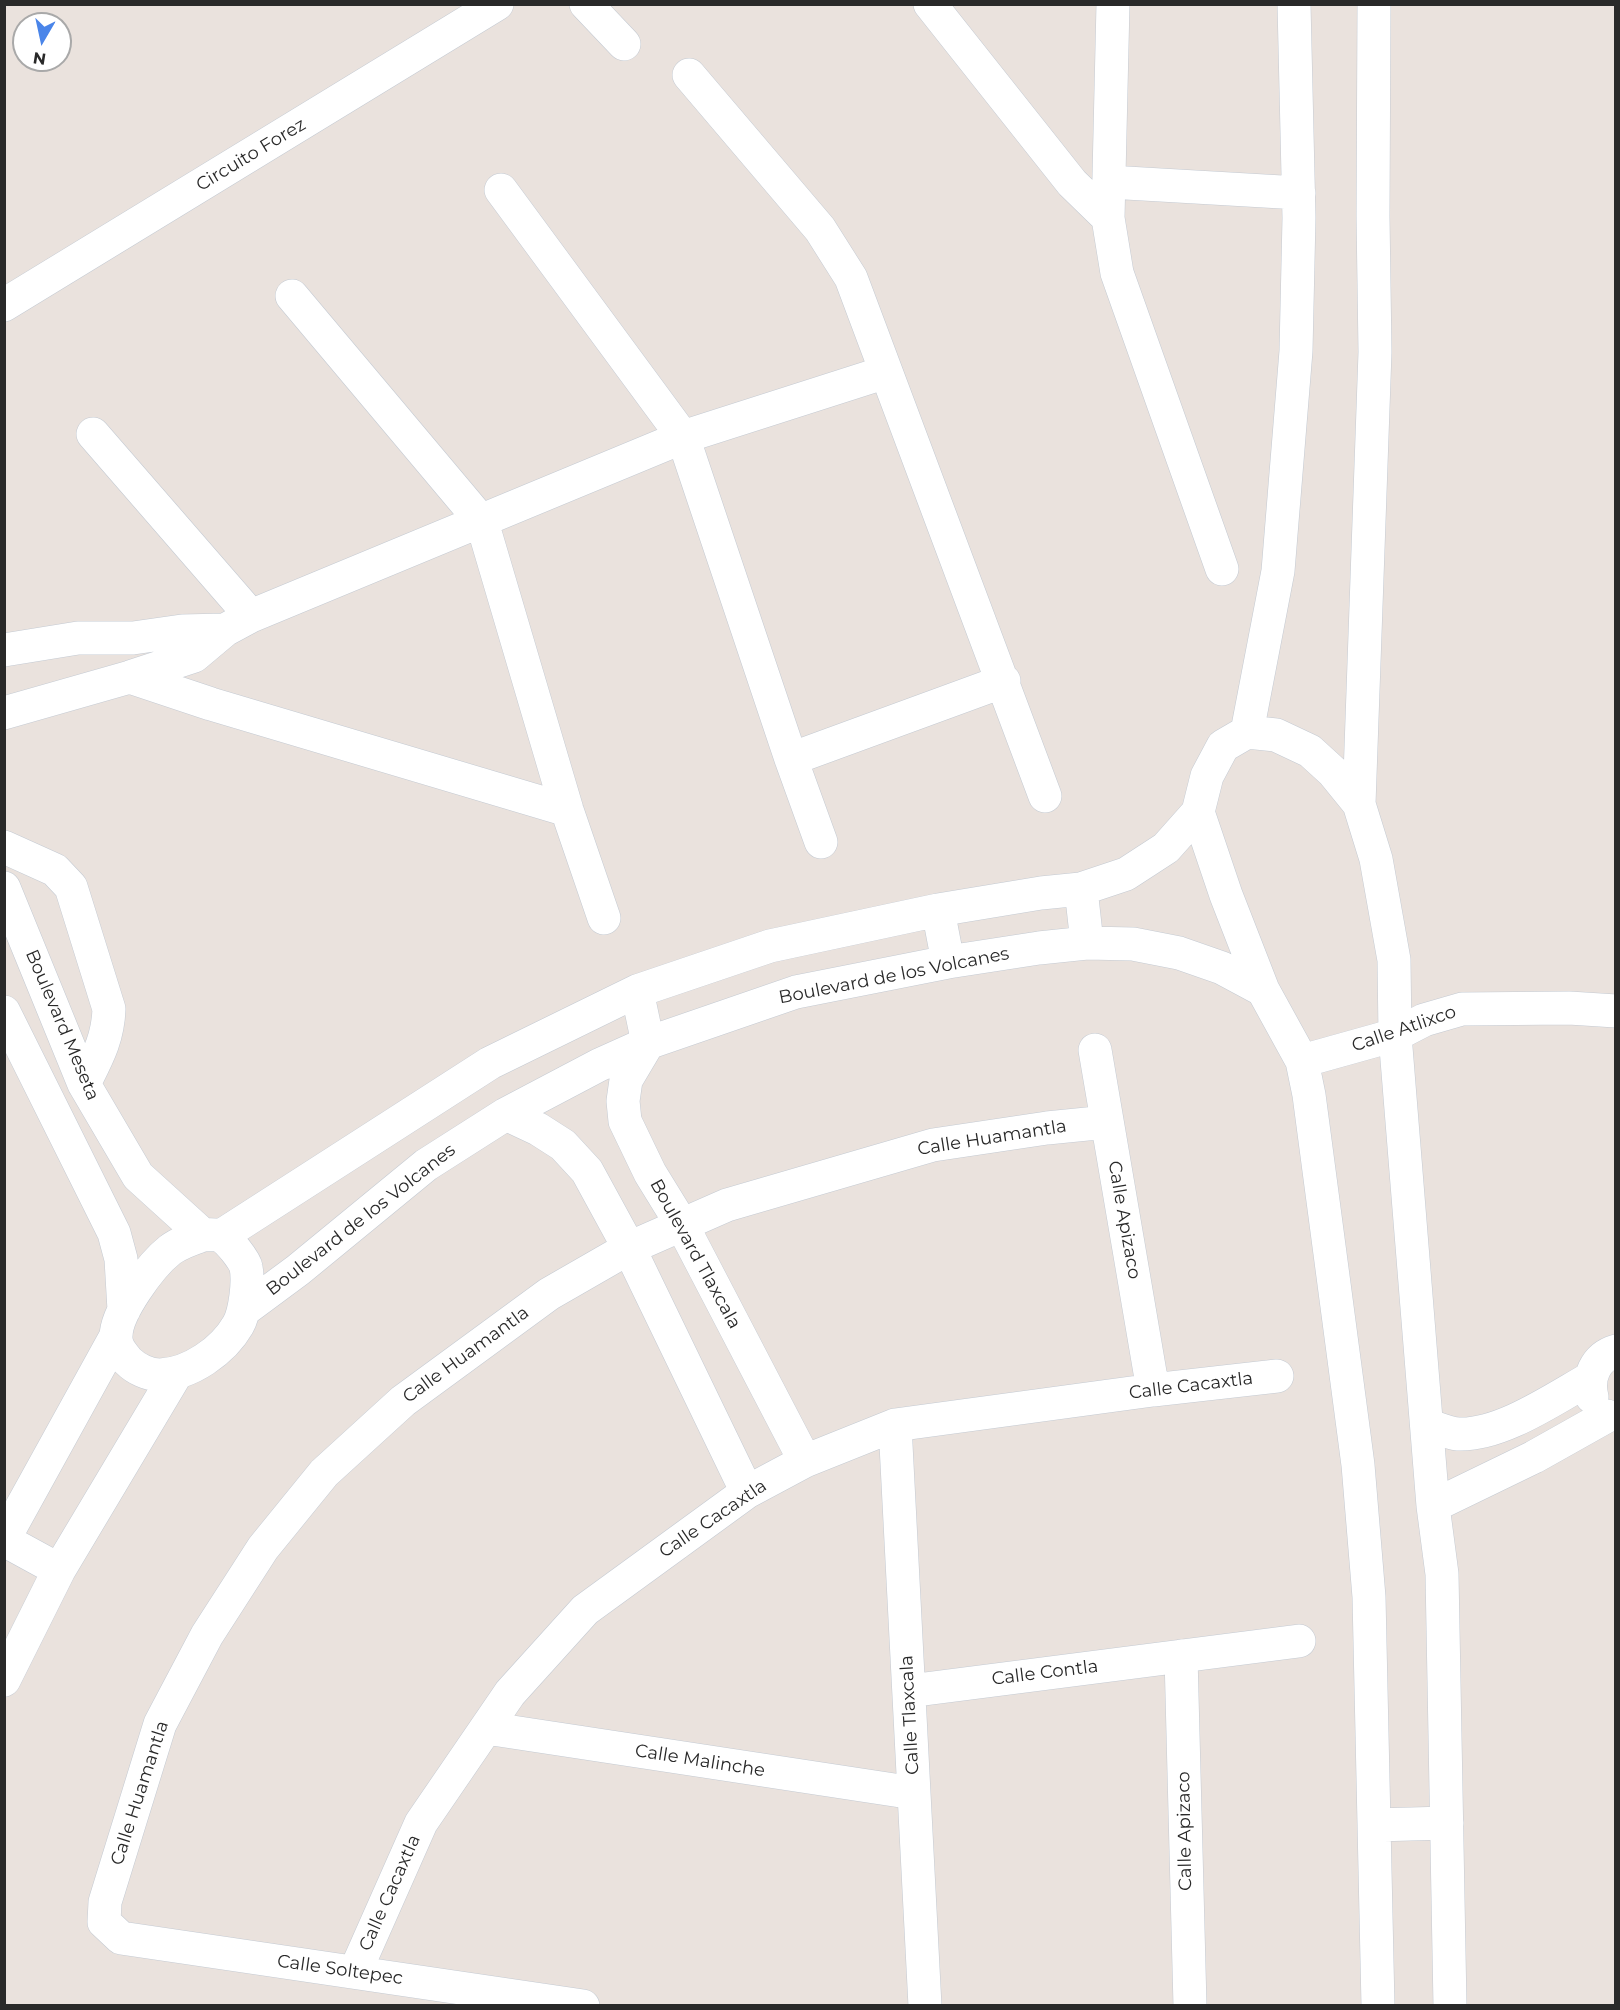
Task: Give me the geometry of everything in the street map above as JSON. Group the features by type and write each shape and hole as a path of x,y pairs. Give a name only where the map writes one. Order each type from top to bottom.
{"street":[{"name":"Circuito Forez","path":"4,305 497,4"},
{"path":"586,4 624,44"},
{"path":"930,4 1072,183 1108,218"},
{"path":"1113,4 1108,218 1117,273 1222,569"},
{"path":"1247,732 1278,571 1296,351 1299,193 1294,4"},
{"path":"1374,4 1375,352 1359,804 1376,859 1394,960 1395,1035 1433,1506 1442,1574 1450,2006"},
{"path":"689,75 820,229 850,278 1004,681 1045,796"},
{"path":"1109,182 1299,193"},
{"path":"501,190 683,437 821,842"},
{"path":"292,296 482,522 567,810 604,918"},
{"path":"4,713 130,677 188,643 683,437 886,372"},
{"path":"93,434 238,623"},
{"path":"4,650 78,639 133,638 188,643"},
{"path":"188,643 211,704"},
{"path":"130,677 211,704 567,810"},
{"path":"791,759 1004,681"},
{"path":"59,1570 4,1539 148,1274 176,1245 212,1236 490,1063 637,991 770,946 938,910 1080,889 1126,874 1166,848 1198,812 1207,776 1223,746 1247,732 1276,735 1310,751 1333,772 1359,804"},
{"path":"1198,812 1226,895 1263,990 1302,1061 1309,1095 1359,1476 1369,1597 1378,2006"},
{"path":"4,847 55,870 71,887 109,1009 104,1044 84,1084"},
{"name":"Boulevard Meseta","path":"4,888 84,1084 138,1176 212,1236"},
{"path":"1080,889 1087,943"},
{"path":"938,910 948,963"},
{"name":"Boulevard de los Volcanes","path":"244,1310 298,1270 426,1166 506,1114 599,1065 648,1043 796,993 948,963 1087,943 1133,944 1179,953 1222,968 1263,990"},
{"path":"637,991 648,1043"},
{"name":"Calle Atlixco","path":"1302,1061 1395,1035 1424,1020 1462,1009 1569,1008 1616,1011"},
{"path":"4,1012 114,1233 121,1259 118,1349 134,1367 154,1375 176,1374 195,1365 224,1342 238,1325 244,1310 246,1265 232,1247 212,1236"},
{"name":"Boulevard Tlaxcala","path":"648,1043 626,1080 623,1101 625,1121 650,1173 682,1225 805,1461"},
{"name":"Calle Apizaco","path":"1095,1050 1153,1390"},
{"path":"506,1114 538,1129 563,1145 587,1171 629,1248 747,1492"},
{"name":"Calle Huamantla","path":"104,1922 105,1902 160,1724 207,1635 263,1548 324,1473 403,1401 549,1294 629,1248 727,1205 933,1145 1047,1128 1107,1122"},
{"path":"1433,1506 1611,1418 1599,1409 1590,1389 1595,1368 1602,1359 1616,1351"},
{"path":"4,1680 59,1570 176,1374"},
{"name":"Calle Cacaxtla","path":"355,1972 421,1823 510,1693 585,1610 747,1492 805,1461 895,1425 1153,1390 1277,1376"},
{"path":"1427,1425 1456,1434 1474,1433 1512,1421 1591,1378"},
{"name":"Calle Tlaxcala","path":"895,1425 925,2006"},
{"name":"Calle Contla","path":"909,1690 1299,1641"},
{"name":"Calle Apizaco","path":"1181,1656 1190,2006"},
{"name":"Calle Malinche","path":"486,1728 914,1793"},
{"path":"1375,1825 1447,1823"},
{"name":"Calle Soltepec","path":"104,1922 121,1938 582,2006"}]}
